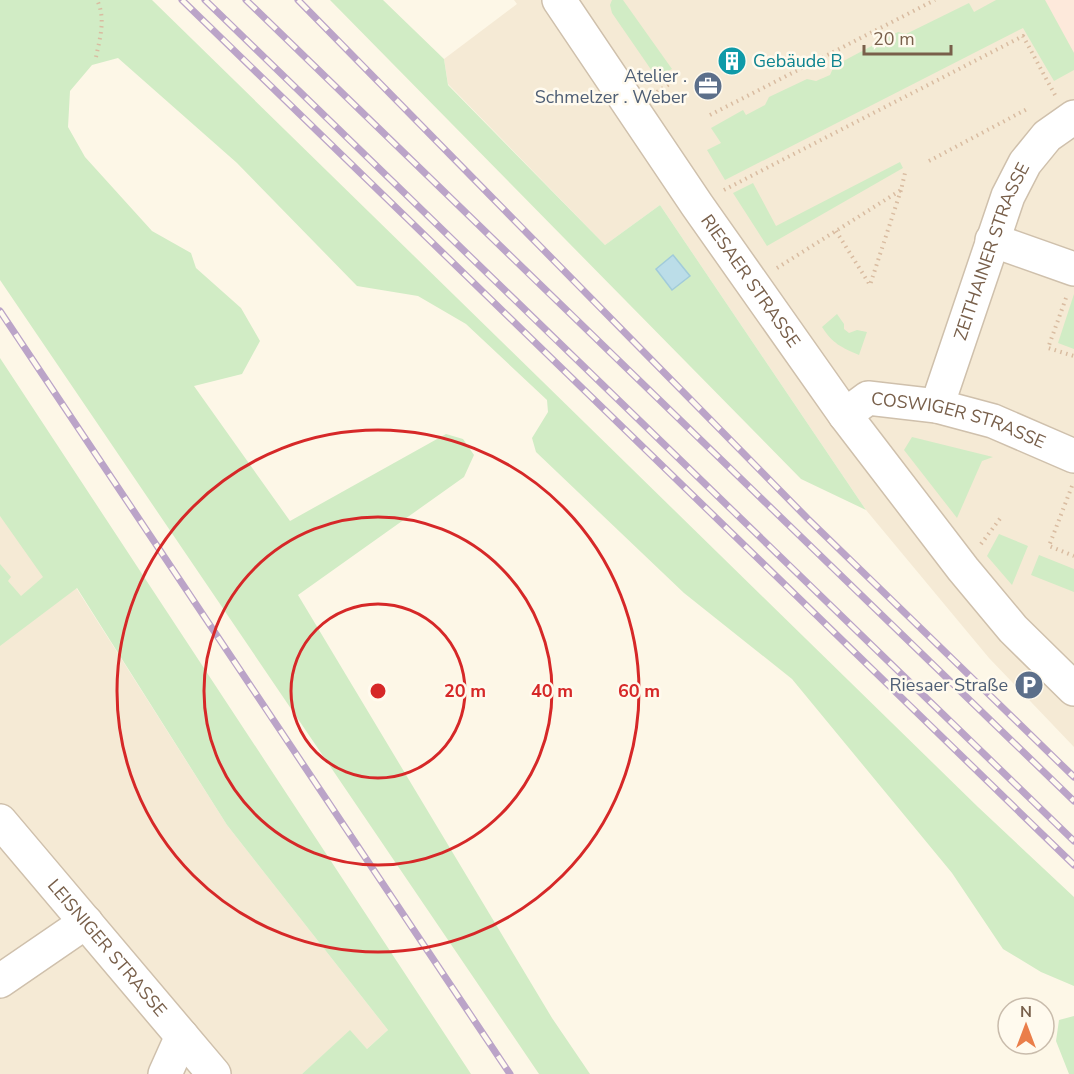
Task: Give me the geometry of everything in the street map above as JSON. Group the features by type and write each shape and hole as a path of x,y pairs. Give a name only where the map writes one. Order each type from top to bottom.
{"street":[{"name":"RIESAER STRASSE","path":"559,0 697,205 845,415 963,569 1013,629 1074,689"},
{"name":"ZEITHAINER STRASSE","path":"937,406 1008,196 1025,163 1047,136 1061,108"},
{"path":"992,240 1071,282"},
{"name":"COSWIGER STRASSE","path":"845,415 868,398 937,406 993,421 1074,456"},
{"name":"LEISNIGER STRASSE","path":"0,821 214,1074"},
{"path":"0,981 86,922"},
{"path":"165,1074 182,1036"}],"path":[{"path":"96,57 102,32 102,9 97,0"},
{"path":"710,115 935,0"},
{"path":"697,205 1023,36 1061,108"},
{"path":"929,161 1034,106"},
{"path":"836,231 870,285 905,173"},
{"path":"787,262 901,189"},
{"path":"1071,282 1048,348 1074,356"},
{"path":"1074,480 1049,546 1074,556"},
{"path":"982,543 1002,516"}],"shaded area":[{"path":"514,0 1074,0 1074,747 989,658 866,510 660,205 605,245 448,84 444,59 517,4"},
{"path":"1045,0 1074,0 1074,53"},
{"path":"0,468 227,825 388,1030 367,1049 350,1031 302,1074 0,1074"}],"green space":[{"path":"0,0 152,0 978,807 1074,897 1074,986 1041,972 1003,949 952,873 792,679 684,593 536,452 532,438 548,412 547,400 466,324 418,296 357,286 237,163 118,58 92,65 70,91 68,127 85,157 152,231 191,253 196,268 241,308 260,341 242,374 194,386 290,521 446,434 463,439 474,455 464,477 298,595 552,1018 590,1074 539,1074 0,280"},
{"path":"330,0 383,0 444,59 448,85 605,245 660,205 866,510 801,479"},
{"path":"612,0 623,0 672,69 662,74 652,71 612,13 610,5"},
{"path":"996,0 1045,0 1074,53 1074,70 1054,81 1023,28 725,180 707,150 721,143 711,128 743,110 746,115 765,105 769,97 807,79 816,81 830,75 834,66 898,32 906,34 969,3 974,12"},
{"path":"900,162 903,168 767,246 733,193 753,183 776,226"},
{"path":"1074,294 1074,349 1058,343"},
{"path":"837,314 844,324 844,329 849,333 857,330 867,332 859,355 838,344 822,327"},
{"path":"0,358 471,1074 302,1074 350,1030 367,1049 388,1030 227,825 77,588 0,646 0,564 11,577 8,581 21,596 43,577 0,516"},
{"path":"912,437 993,457 982,461 957,518 904,450"},
{"path":"999,534 1028,546 1012,585 987,556"},
{"path":"1039,555 1074,569 1074,592 1031,575"},
{"path":"1074,1016 1074,1074 1069,1074 1056,1041 1059,1020"}],"water":[{"path":"673,255 690,276 672,290 656,269"}],"railway":[{"path":"182,0 1074,865"},
{"path":"205,0 1074,841"},
{"path":"246,0 1074,801"},
{"path":"298,0 808,519 1074,777"},
{"path":"0,311 510,1074"}],"place":[{"name":"Gebäude B","path":"732,61"},
{"name":"Atelier . Schmelzer . Weber","path":"708,86"},
{"name":"Riesaer Straße","path":"1029,685"}]}
